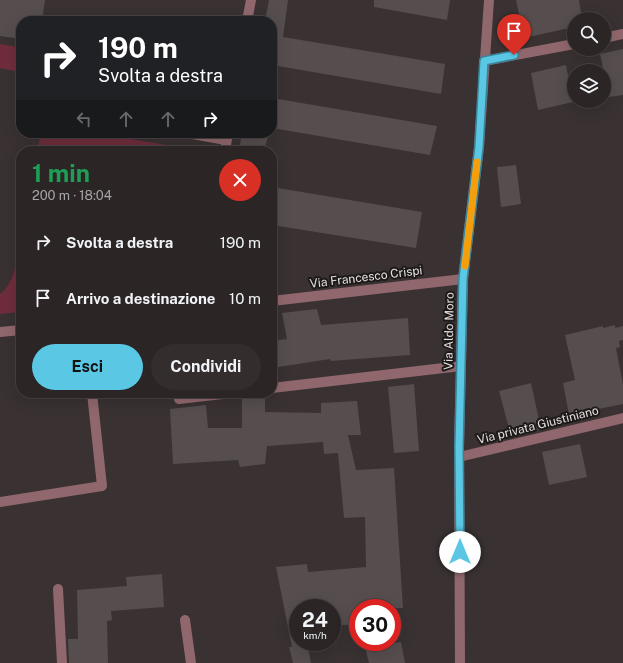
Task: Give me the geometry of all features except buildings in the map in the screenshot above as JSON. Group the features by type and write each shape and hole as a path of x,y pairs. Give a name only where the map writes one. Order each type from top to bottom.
{"street":[{"path":"248,16 251,0"},
{"name":"Via Aldo Moro","path":"460,663 460,457 463,279 479,147 489,0"},
{"path":"611,37 623,34"},
{"path":"484,61 567,45"},
{"name":"Via Francesco Crispi","path":"277,300 463,279"},
{"path":"0,332 16,330"},
{"path":"277,387 461,366"},
{"path":"0,502 102,486 93,398"},
{"path":"179,399 188,398"},
{"name":"Via privata Giustiniano","path":"460,457 623,418"},
{"path":"58,589 62,663"},
{"path":"185,620 191,663"}],"shaded area":[{"path":"0,44 16,47 15,71 0,68"},
{"path":"40,138 124,138 173,146 38,146"},
{"path":"16,263 16,312 0,314 0,294 6,289 10,282"}],"slow traffic":[{"path":"465,266 477,162"}],"route":[{"path":"460,552 459,447 463,279 479,147 484,61 514,55"}]}
